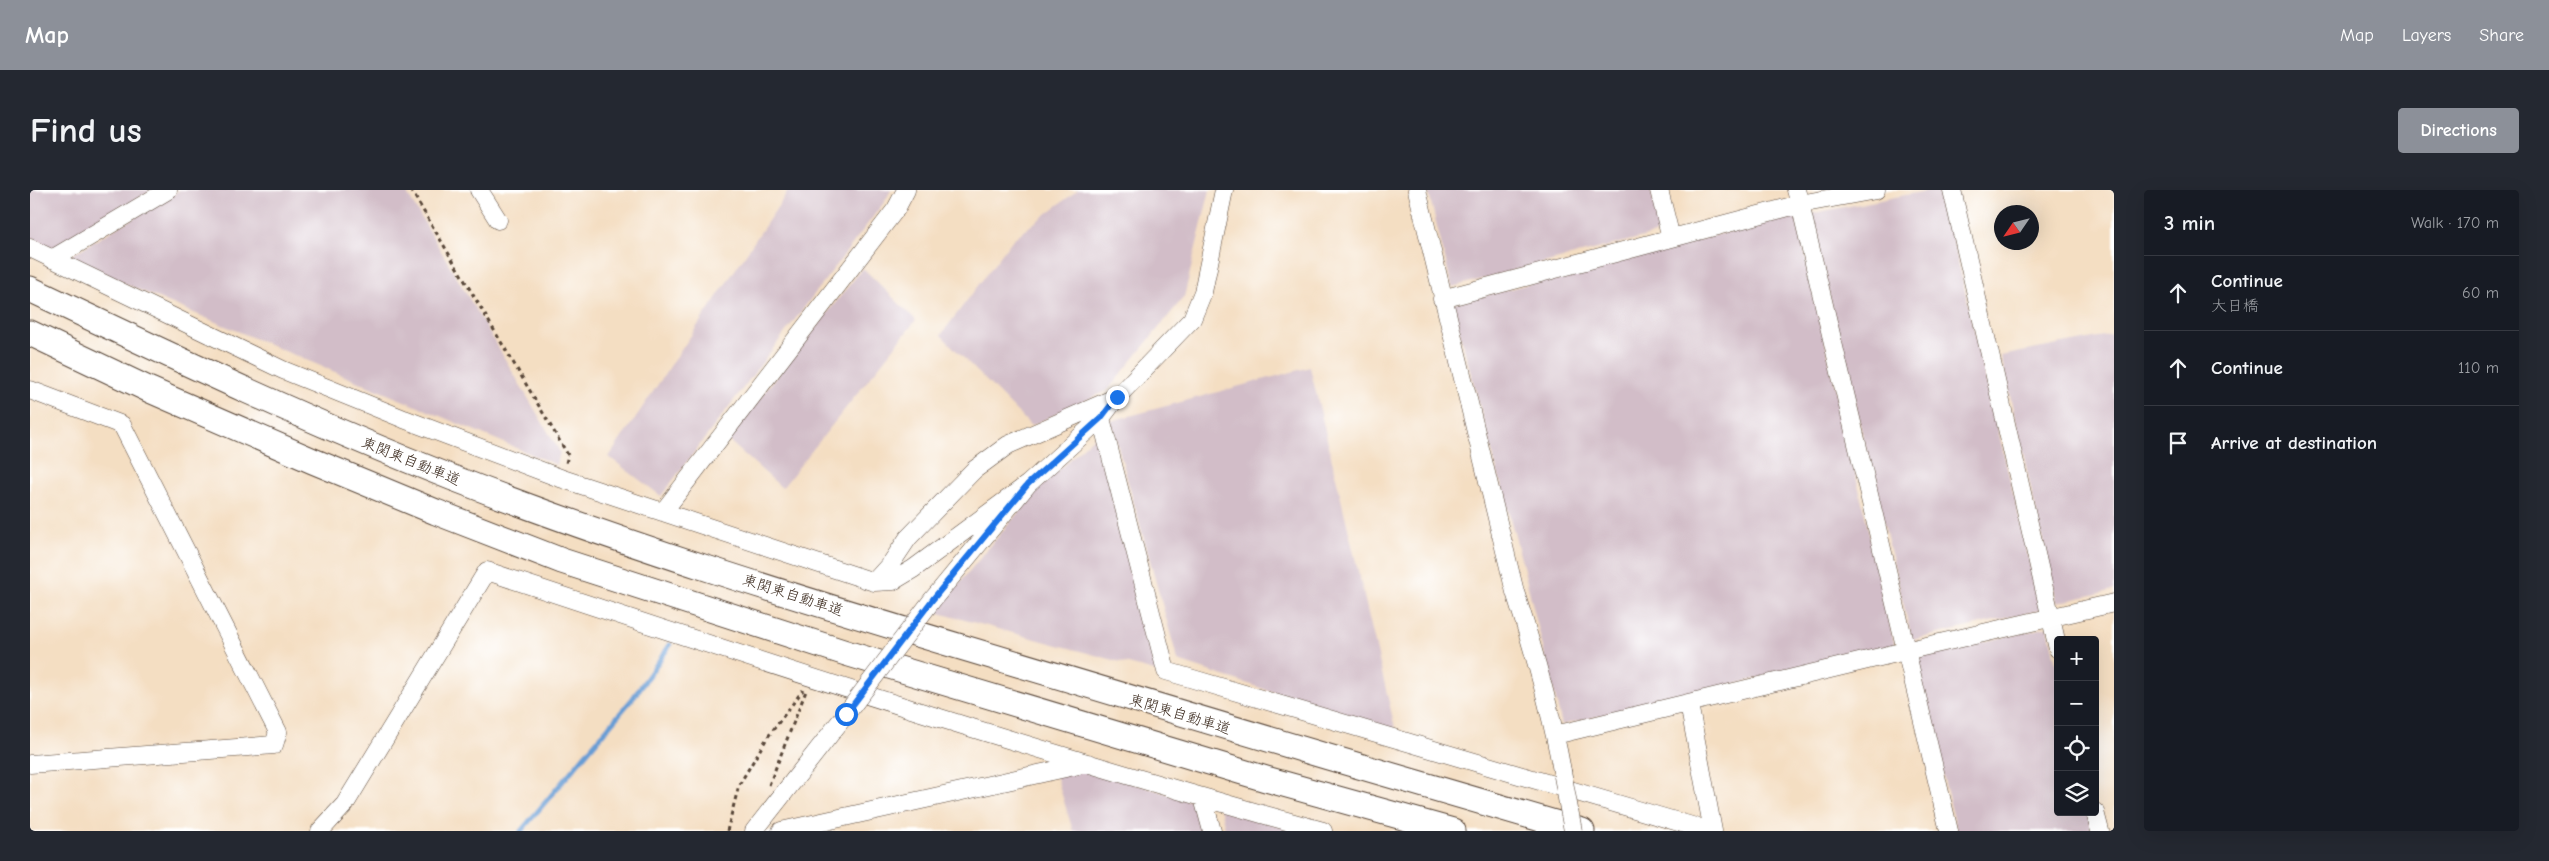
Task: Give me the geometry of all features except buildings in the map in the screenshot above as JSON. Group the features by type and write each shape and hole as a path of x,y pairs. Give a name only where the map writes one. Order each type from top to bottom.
{"highway":[{"name":"東関東自動車道","path":"30,289 173,357 324,424 452,478 581,525 869,619 1270,741 1582,831"},
{"path":"30,333 150,390 313,461 562,561 846,654 1266,779 1453,831"}],"street":[{"path":"52,259 168,190"},
{"path":"480,190 498,220"},
{"path":"663,512 896,209 906,190"},
{"path":"30,248 283,370 404,419 560,478 874,582 893,582 1028,484 1101,418 1117,397 1192,319 1204,292 1224,190"},
{"path":"1417,190 1442,299 1515,592 1532,644 1555,735 1573,831"},
{"path":"1659,190 1671,238"},
{"path":"1442,299 1671,238 1798,197 1876,190"},
{"path":"1952,190 2055,636"},
{"path":"1798,197 1949,831"},
{"path":"30,390 122,425 278,732 274,745 30,764"},
{"path":"874,582 892,562 908,538 981,465 1008,445 1117,397"},
{"path":"1101,418 1166,671 1708,831"},
{"path":"756,826 846,714 933,599 1028,484"},
{"path":"320,831 345,804 487,571 811,679 1203,798 1324,831"},
{"path":"1555,735 1905,651 2114,604"},
{"path":"1689,704 1714,831"},
{"path":"781,831 1088,763"},
{"path":"1203,798 1212,831"},
{"path":"2096,816 2100,831"}],"path":[{"path":"411,190 568,455 560,478"},
{"path":"756,826 771,774 811,679"},
{"path":"727,831 739,785 767,738 811,679"}],"shaded area":[{"path":"30,190 153,190 54,250 30,237"},
{"path":"180,190 405,190 560,452 557,465 65,259"},
{"path":"789,190 891,190 885,201 661,496 609,457"},
{"path":"1078,190 1210,190 1184,297 1108,390 1031,426 941,335 1013,239"},
{"path":"1428,190 1651,190 1662,232 1452,287"},
{"path":"1931,190 1941,190 2041,610 1912,640 1809,214"},
{"path":"1796,214 1895,646 1562,725 1523,566 1452,304"},
{"path":"863,268 916,320 782,488 727,439"},
{"path":"2114,334 2114,590 2057,603 2001,356"},
{"path":"1310,367 1396,732 1178,661 1111,421"},
{"path":"1098,433 1158,672 935,612 1038,489"},
{"path":"2048,627 2054,655 2054,816 2089,816 2092,831 1957,831 1913,658"},
{"path":"1088,769 1200,804 1207,831 1073,831 1056,775"},
{"path":"1220,809 1299,831 1226,831"}],"waterway":[{"path":"521,831 633,698 670,645"}],"route":[{"path":"846,714 933,599 1028,484 1101,418 1117,397"}]}
